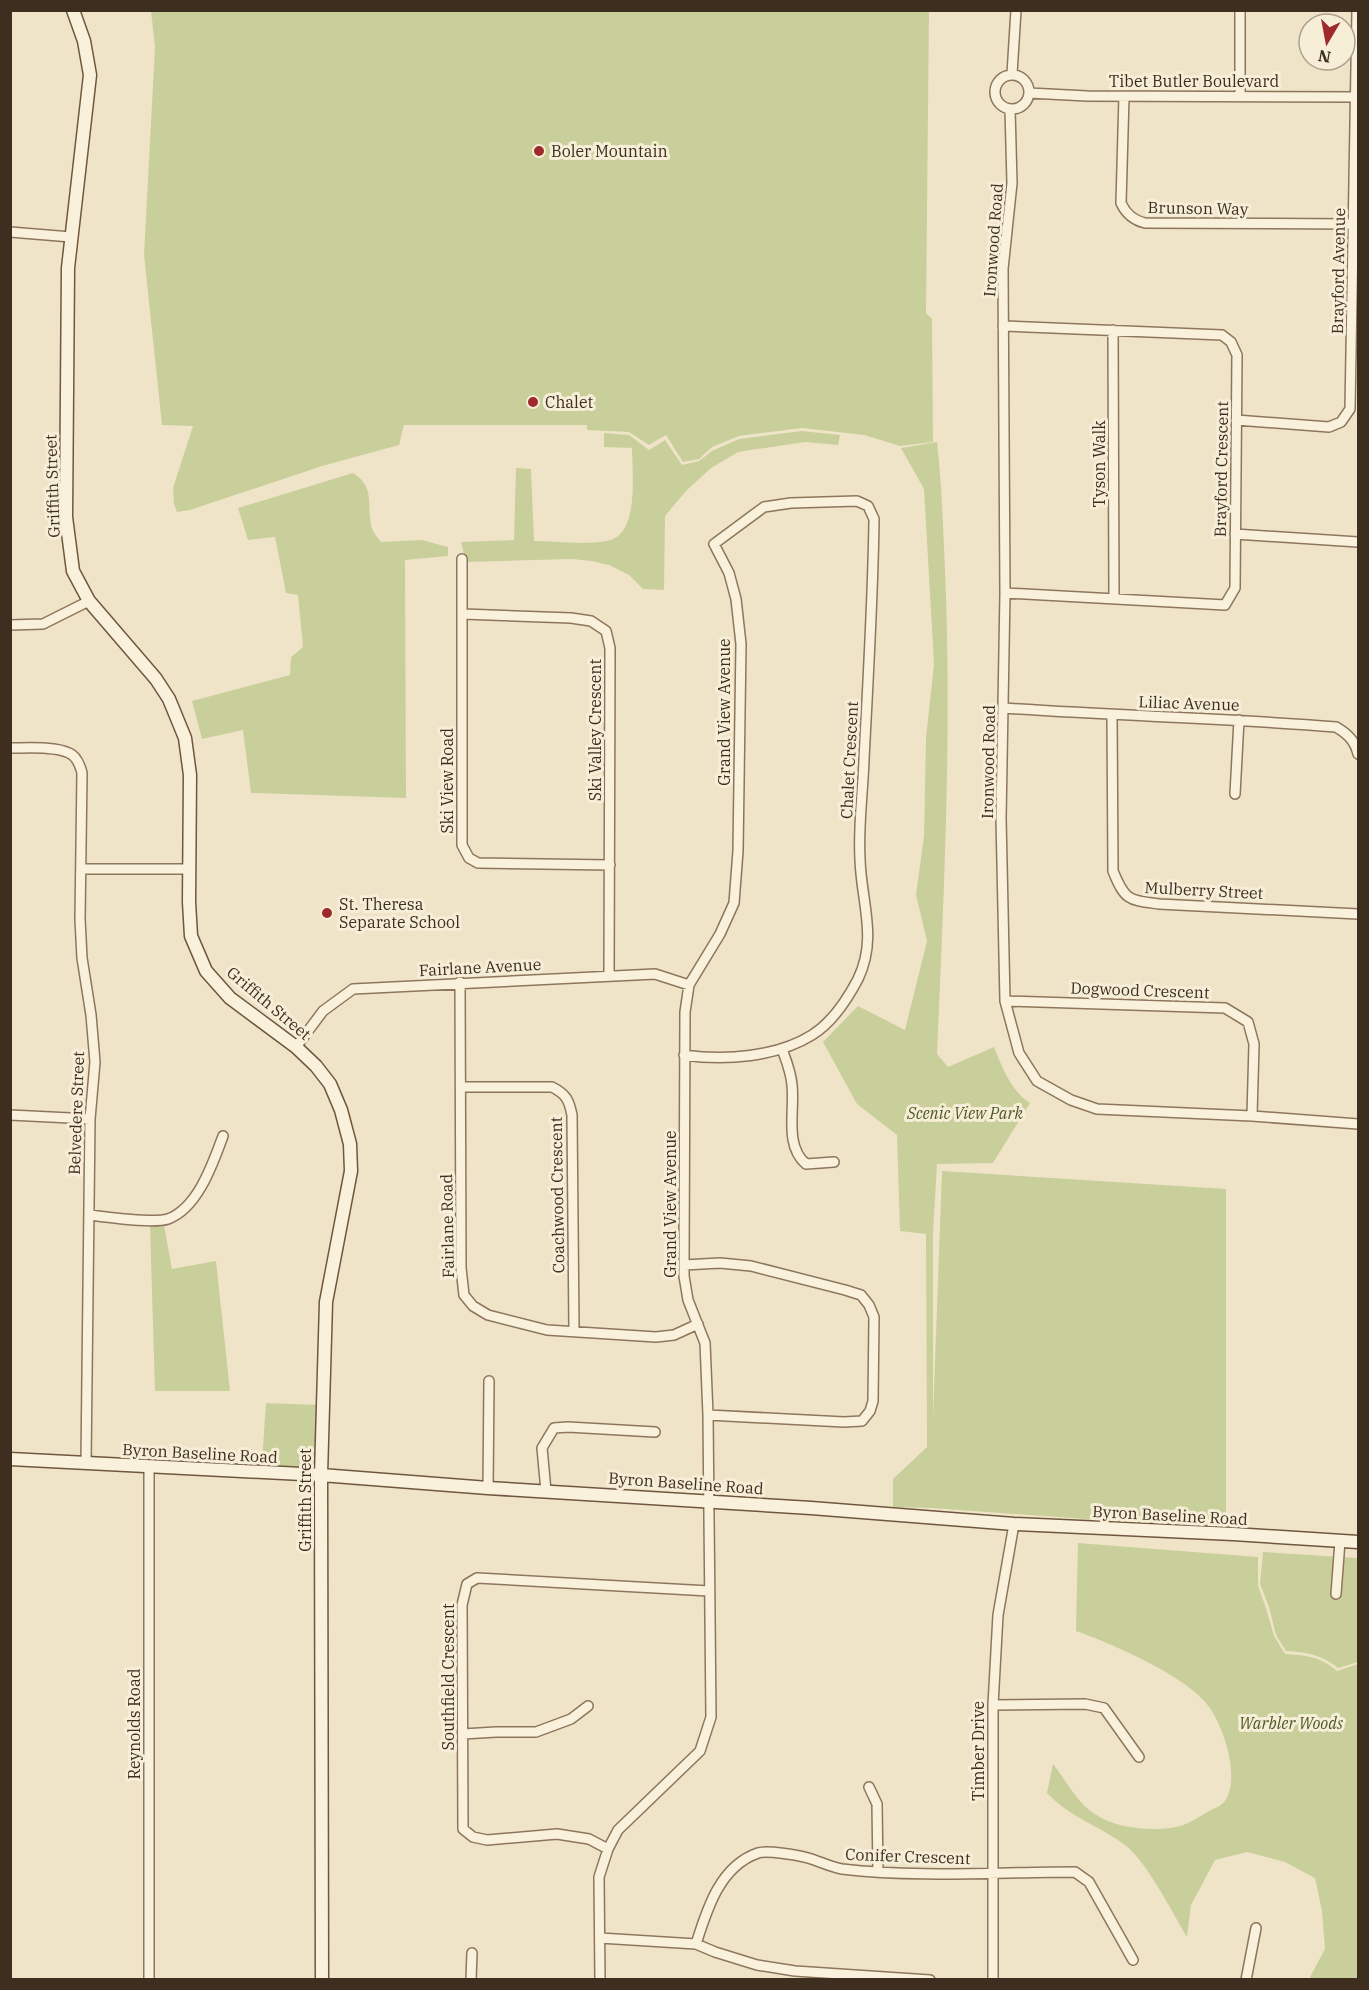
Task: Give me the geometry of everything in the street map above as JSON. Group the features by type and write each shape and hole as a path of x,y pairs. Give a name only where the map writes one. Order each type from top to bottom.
{"street":[{"name":"Griffith Street","path":"73,10 84,40 90,75 68,268 66,517 73,571 89,601 156,680 169,699 185,738 190,775 191,936 206,971 230,998 296,1047 330,1084 341,1110 350,1144 351,1171 326,1302 321,1475 322,1980"},
{"path":"1012,74 1016,10"},
{"path":"1240,10 1240,96"},
{"name":"Brayford Avenue","path":"1236,420 1329,427 1341,422 1350,409 1357,10"},
{"path":"1012,74 1026,82 1029,93 1022,106 1010,109 998,103 994,90 1001,78 1012,74"},
{"name":"Tibet Butler Boulevard","path":"1029,93 1124,96 1357,97"},
{"name":"Brunson Way","path":"1124,96 1121,203 1130,217 1137,221 1145,223 1354,224"},
{"name":"Ironwood Road","path":"1010,109 1012,183 1003,269 1005,593 1001,818 1005,1001 1019,1053 1037,1081 1071,1100 1097,1108 1359,1124"},
{"path":"10,232 72,237"},
{"name":"Brayford Crescent","path":"1003,326 1222,335 1231,342 1236,355 1235,588 1225,605 1005,593"},
{"name":"Tyson Walk","path":"1113,330 1114,598"},
{"name":"Chalet Crescent","path":"684,1055 713,1057 744,1055 782,1048 813,1034 837,1013 859,977 867,946 869,924 860,859 874,519 868,506 857,501 782,504 764,507 714,544"},
{"path":"1235,534 1359,542"},
{"name":"Grand View Avenue","path":"600,1980 600,1877 608,1849 618,1830 700,1751 711,1718 713,1693 705,1343 688,1300 684,1276 684,1055 685,1012 689,985 720,934 734,903 738,851 741,644 736,599 729,573 714,544"},
{"name":"Ski View Road","path":"462,560 462,845 469,858 478,863 610,865"},
{"path":"10,625 43,624 89,601"},
{"name":"Ski Valley Crescent","path":"463,614 571,618 591,621 606,631 610,648 609,976"},
{"name":"Liliac Avenue","path":"1004,708 1239,720 1336,728 1345,732 1353,740 1359,754"},
{"name":"Mulberry Street","path":"1112,715 1113,872 1120,889 1133,901 1359,914"},
{"path":"1235,794 1239,720"},
{"name":"Belvedere Street","path":"10,748 60,750 72,753 82,772 80,919 82,958 91,1015 95,1062 90,1119 86,1463"},
{"path":"82,869 190,869"},
{"name":"Fairlane Avenue","path":"296,1047 323,1011 353,989 655,974 689,985"},
{"name":"Fairlane Road","path":"460,982 461,1268 464,1295 473,1306 488,1315 547,1330 656,1337 674,1335 698,1324"},
{"name":"Dogwood Crescent","path":"1005,1001 1225,1008 1248,1022 1254,1044 1252,1116"},
{"path":"782,1048 790,1072 791,1130 797,1156 806,1164 834,1162"},
{"name":"Coachwood Crescent","path":"461,1087 552,1087 564,1093 570,1102 574,1331"},
{"path":"10,1115 90,1119"},
{"path":"89,1215 147,1220 167,1219 188,1207 207,1176 223,1136"},
{"path":"684,1264 720,1263 751,1266 861,1294 869,1305 873,1317 873,1401 870,1411 862,1421 708,1415"},
{"path":"488,1488 489,1381"},
{"path":"546,1491 542,1448 554,1428 655,1432"},
{"name":"Byron Baseline Road","path":"10,1459 149,1468 321,1475 1014,1524 1359,1542"},
{"name":"Reynolds Road","path":"149,1468 149,1980"},
{"name":"Timber Drive","path":"993,1980 993,1705 998,1615 1014,1524"},
{"path":"1336,1594 1340,1541"},
{"name":"Southfield Crescent","path":"608,1849 589,1839 557,1834 487,1840 473,1837 463,1829 462,1605 467,1584 477,1578 709,1591"},
{"path":"993,1705 1085,1704 1104,1708 1139,1757"},
{"path":"463,1734 536,1732 572,1719 588,1706"},
{"path":"869,1786 877,1804 878,1872"},
{"name":"Conifer Crescent","path":"696,1944 707,1909 724,1878 748,1857 761,1852 808,1858 839,1869 878,1872 1075,1872 1089,1882 1133,1960"},
{"path":"1246,1980 1256,1928"},
{"path":"600,1938 696,1944 758,1965 795,1971 930,1980"},
{"path":"471,1980 472,1953"}],"green space":[{"name":"Boler Mountain","path":"151,11 929,11 926,313 932,319 933,442 900,446 864,435 802,428 739,436 712,447 699,459 683,462 666,435 649,445 629,432 587,430 587,425 404,425 399,445 322,466 190,510 177,512 173,488 193,426 162,425 144,255 155,47"},
{"path":"802,431 840,435 838,445 805,442 738,452 711,468 686,491 665,516 664,590 643,589 629,575 609,565 591,561 572,559 469,562 465,558 461,542 514,540 516,468 531,469 534,541 597,542 613,539 621,533 627,523 632,498 632,448 604,447 604,433 629,435 649,450 665,440 682,465 699,461 712,451 739,439"},
{"name":"Scenic View Park","path":"937,442 945,569 948,690 937,1054 948,1067 994,1047 1012,1085 1030,1103 993,1163 937,1164 933,1234 933,1417 942,1171 1226,1189 1226,1529 893,1507 893,1479 927,1447 926,1234 900,1231 897,1135 857,1104 823,1042 858,1006 905,1030 927,941 916,895 924,836 926,738 934,664 924,489 901,448"},
{"path":"353,473 365,484 369,496 372,527 381,542 422,540 448,547 448,556 405,560 406,798 251,793 243,730 202,739 192,701 290,675 291,657 303,647 298,595 286,593 275,537 248,540 238,508"},
{"path":"164,1225 172,1269 216,1261 230,1391 155,1391 150,1226"},
{"path":"266,1403 317,1405 313,1468 264,1467 262,1461"},
{"name":"Warbler Woods","path":"1078,1543 1258,1557 1258,1586 1274,1636 1285,1654 1313,1658 1337,1671 1358,1664 1358,1979 1309,1979 1325,1949 1322,1911 1315,1878 1285,1862 1247,1852 1215,1860 1191,1905 1187,1937 1159,1888 1133,1853 1115,1838 1065,1809 1047,1793 1053,1764 1071,1790 1093,1813 1111,1822 1133,1828 1166,1828 1184,1824 1221,1805 1229,1792 1231,1780 1228,1751 1219,1724 1206,1703 1195,1692 1146,1661 1076,1631"},
{"path":"1263,1552 1358,1558 1358,1662 1338,1668 1314,1655 1286,1651 1276,1635 1260,1584"}],"place":[{"name":"Boler Mountain","path":"539,151"},
{"name":"Chalet","path":"533,402"},
{"name":"St. Theresa Separate School","path":"327,913"}]}
